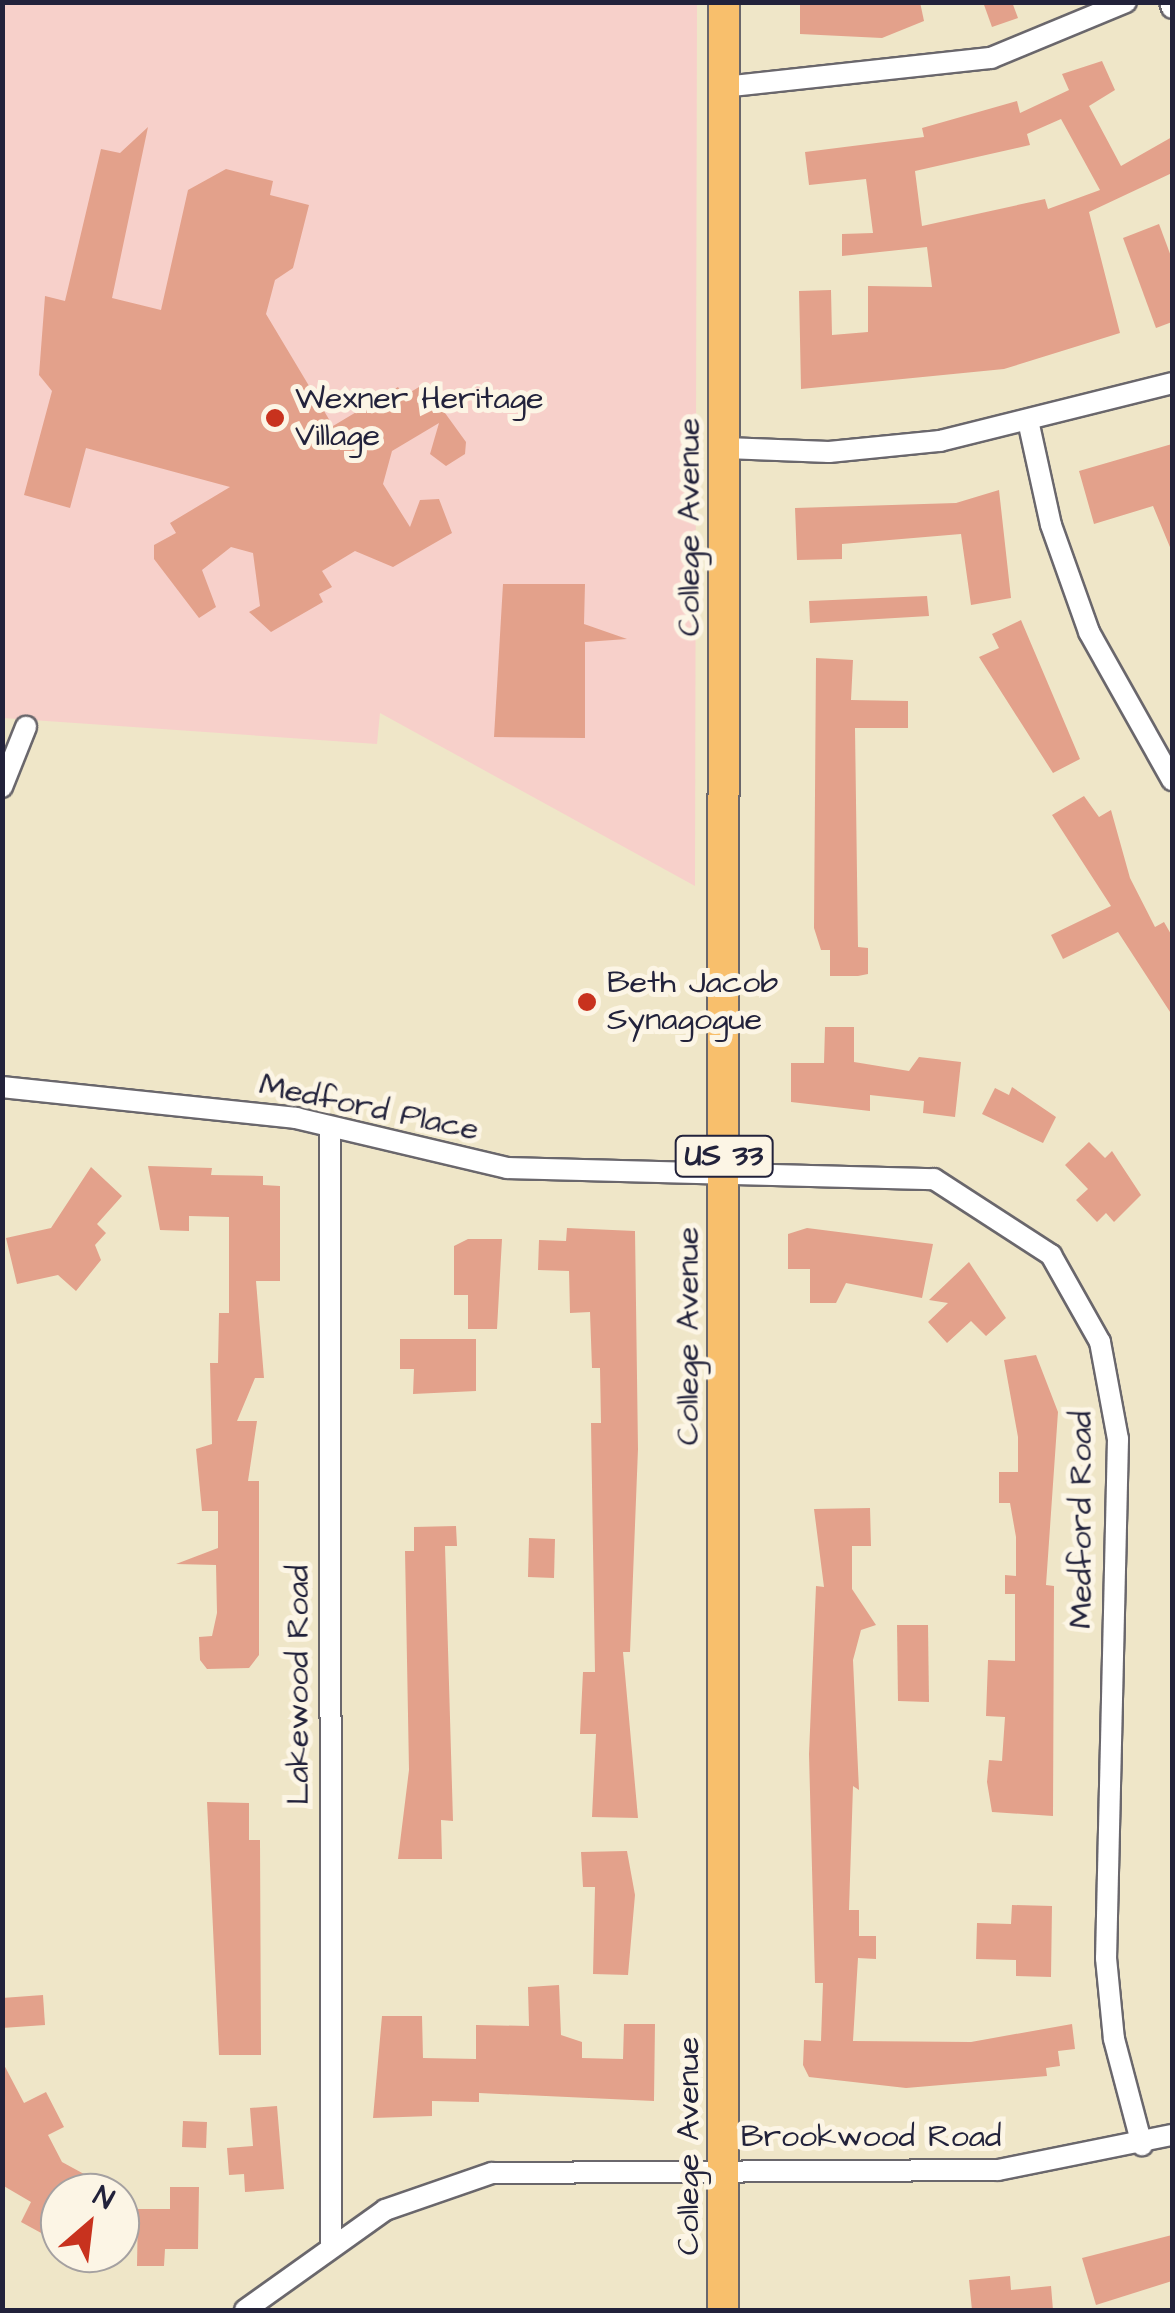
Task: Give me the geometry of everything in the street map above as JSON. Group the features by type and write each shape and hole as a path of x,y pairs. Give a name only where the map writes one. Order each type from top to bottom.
{"main road":[{"name":"College Avenue","path":"724,2 724,2310"}],"street":[{"path":"723,87 991,58 1126,2"},
{"path":"726,448 829,452 1030,425 1172,383"},
{"path":"1030,425 1050,526 1089,632 1172,780"},
{"path":"2,787 26,727"},
{"name":"Medford Place","path":"2,1087 330,1126 507,1168 724,1174"},
{"name":"Lakewood Road","path":"330,1126 330,2243"},
{"name":"Medford Road","path":"724,1174 934,1179 1051,1255 1100,1342 1118,1439 1106,1958 1114,2039 1142,2146"},
{"name":"Brookwood Road","path":"245,2310 330,2243 385,2210 492,2173 724,2168 998,2170 1142,2146 1172,2135"}],"shaded area":[{"path":"2,3 697,3 695,886 380,713 377,744 3,718"}],"building":[{"path":"800,2 920,2 924,21 882,38 800,34"},
{"path":"983,2 1012,2 1018,18 992,27"},
{"path":"1102,61 1115,90 1089,106 1121,166 1172,137 1172,173 1089,212 1120,333 1004,369 801,389 799,291 831,290 832,335 868,332 868,286 932,287 927,247 842,256 842,234 873,233 866,179 809,185 805,152 924,137 922,128 1017,101 1020,113 1069,90 1062,74","holes":["1061,119 1100,190 1048,209 1045,199 922,226 915,171 1030,145 1027,134"]},
{"path":"148,127 112,298 161,310 188,190 226,169 273,181 270,195 309,205 293,268 275,280 266,314 333,426 398,387 404,396 424,384 466,442 465,454 446,466 430,454 439,423 392,451 383,484 410,527 420,500 439,499 452,533 393,567 355,551 322,571 332,587 319,594 323,602 271,632 249,612 260,606 253,553 231,547 202,570 216,607 199,618 154,559 154,545 176,533 170,523 230,487 86,448 70,508 24,495 52,391 39,375 45,296 65,301 101,149 120,153"},
{"path":"1159,224 1172,259 1172,322 1156,328 1123,238"},
{"path":"1172,444 1172,552 1153,506 1094,524 1079,471"},
{"path":"999,490 1011,598 971,605 961,534 842,544 842,559 797,560 795,508 956,503"},
{"path":"503,584 585,584 584,624 627,639 585,642 585,738 494,737"},
{"path":"927,596 929,616 810,623 809,601"},
{"path":"1021,620 1080,759 1053,773 979,657 999,648 992,634"},
{"path":"816,658 853,660 851,700 908,701 908,728 855,728 858,947 868,948 868,974 858,976 830,976 830,950 821,950 814,928"},
{"path":"1084,796 1099,817 1111,810 1130,878 1155,927 1164,922 1172,936 1172,1015 1118,932 1063,959 1051,935 1111,906 1052,815"},
{"path":"825,1027 854,1027 854,1062 909,1071 919,1057 961,1062 955,1117 923,1113 924,1101 870,1095 870,1111 791,1102 791,1063 824,1063"},
{"path":"1012,1087 1056,1117 1043,1143 982,1114 995,1088 1009,1095"},
{"path":"1089,1142 1105,1158 1112,1151 1141,1195 1114,1222 1106,1213 1097,1222 1076,1200 1088,1189 1065,1165"},
{"path":"148,1166 212,1168 211,1175 263,1176 263,1185 280,1186 280,1281 256,1281 264,1378 255,1378 237,1421 257,1421 248,1481 259,1481 259,1655 249,1668 207,1669 200,1660 199,1637 212,1636 217,1613 216,1565 176,1564 218,1548 218,1511 202,1511 196,1449 212,1444 210,1363 218,1363 219,1313 229,1313 229,1217 189,1216 189,1231 160,1230"},
{"path":"91,1167 122,1196 97,1224 106,1233 95,1245 101,1260 76,1291 58,1275 17,1284 6,1238 51,1228"},
{"path":"567,1228 635,1231 638,1449 630,1652 623,1652 638,1818 592,1817 596,1734 580,1734 583,1672 595,1672 591,1423 601,1423 600,1368 592,1368 590,1312 570,1313 569,1271 538,1270 539,1240 566,1241"},
{"path":"807,1228 933,1244 922,1298 846,1283 836,1303 810,1303 810,1269 788,1269 788,1234"},
{"path":"468,1239 502,1239 497,1329 468,1329 468,1295 454,1295 454,1246"},
{"path":"969,1262 1006,1318 986,1336 971,1321 947,1343 928,1322 948,1303 929,1300"},
{"path":"400,1339 476,1339 476,1391 413,1394 414,1369 400,1369"},
{"path":"1036,1355 1058,1412 1046,1585 1054,1586 1053,1816 992,1812 987,1782 989,1760 1002,1761 1005,1717 986,1716 988,1660 1015,1661 1015,1594 1005,1594 1005,1575 1016,1576 1016,1537 1010,1503 999,1503 999,1472 1018,1472 1018,1437 1004,1360"},
{"path":"870,1508 871,1546 852,1546 852,1589 876,1625 861,1630 853,1660 859,1790 853,1786 849,1910 859,1910 859,1936 876,1936 876,1959 858,1958 853,2041 971,2042 1072,2024 1075,2049 1058,2051 1060,2066 1046,2068 1047,2076 906,2088 809,2077 803,2065 804,2040 821,2041 823,1983 815,1983 809,1754 816,1586 824,1587 814,1509"},
{"path":"456,1526 457,1546 445,1546 453,1821 441,1820 442,1859 398,1859 409,1770 405,1551 414,1551 414,1527"},
{"path":"529,1538 555,1539 554,1578 528,1577"},
{"path":"897,1625 928,1625 929,1702 898,1701"},
{"path":"207,1802 249,1803 249,1840 260,1840 261,2055 219,2055"},
{"path":"627,1851 635,1895 628,1975 593,1974 595,1887 583,1887 581,1852"},
{"path":"1012,1905 1052,1906 1051,1977 1016,1976 1016,1960 976,1959 977,1923 1011,1924"},
{"path":"559,1985 561,2035 582,2042 582,2058 623,2059 624,2024 655,2024 654,2101 479,2093 479,2102 432,2101 432,2116 373,2118 382,2016 422,2016 423,2058 476,2059 476,2025 529,2026 528,1987"},
{"path":"43,1995 45,2025 2,2028 2,1998"},
{"path":"2,2061 24,2103 46,2092 64,2127 48,2135 62,2162 82,2173 40,2173 40,2232 21,2222 31,2202 2,2185"},
{"path":"277,2106 284,2189 245,2192 244,2174 229,2175 227,2148 253,2146 250,2108"},
{"path":"183,2121 207,2122 206,2148 182,2147"},
{"path":"170,2187 199,2187 198,2249 165,2249 164,2266 140,2266 140,2209 170,2209"},
{"path":"1172,2235 1172,2281 1096,2305 1082,2258"},
{"path":"1010,2276 1011,2290 1051,2286 1053,2310 972,2310 969,2280"}],"place":[{"name":"Wexner Heritage Village","path":"275,418"},
{"name":"Beth Jacob Synagogue","path":"587,1002"}]}
